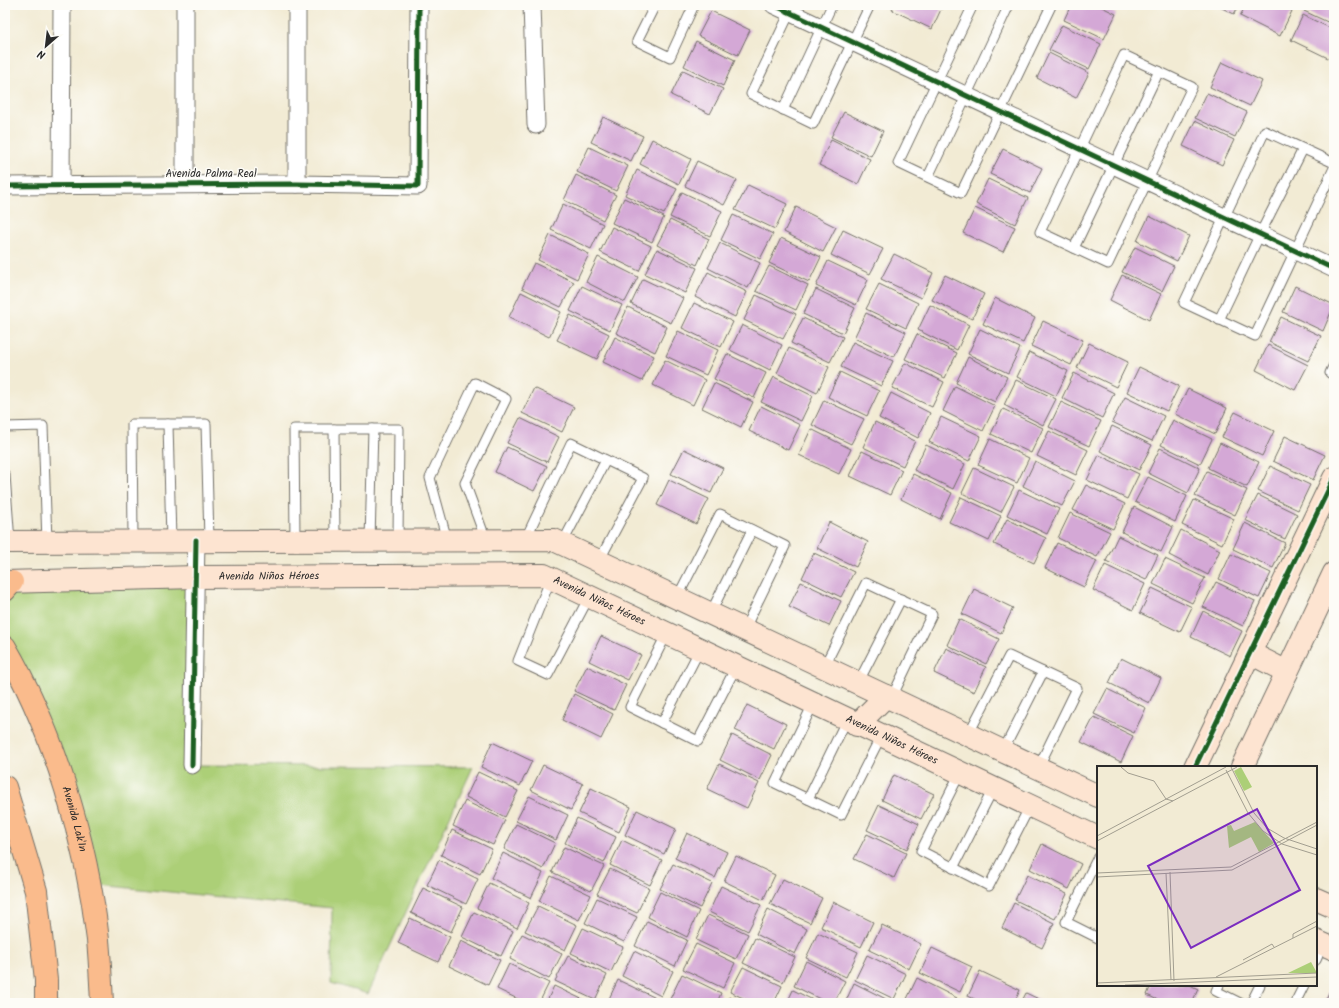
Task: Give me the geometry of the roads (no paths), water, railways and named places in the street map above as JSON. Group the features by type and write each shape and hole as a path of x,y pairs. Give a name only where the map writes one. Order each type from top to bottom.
{"main road":[{"path":"1195,766 1332,488"},
{"path":"8,542 171,540 525,540 558,542 1097,796"},
{"path":"547,577 558,542"},
{"path":"1242,766 1334,573"},
{"name":"Avenida Niños Héroes","path":"7,584 196,578 547,577 1097,838"},
{"name":"Avenida Lak'In","path":"5,647 16,667 57,758 84,857 98,939 102,1003"},
{"path":"1250,653 1287,672"},
{"path":"852,722 888,697"},
{"path":"5,787 8,809 36,890 46,980 46,1003"},
{"path":"1317,899 1334,907"}],"street":[{"path":"62,5 62,186"},
{"path":"185,5 185,184"},
{"path":"297,5 297,184"},
{"name":"Avenida Palma Real","path":"5,186 185,184 418,186 419,5"},
{"path":"532,5 536,125"},
{"path":"774,5 792,9 821,28 1115,164 1334,269"},
{"path":"192,765 196,578 203,540"}],"lane":[{"path":"655,5 638,41 670,56 694,5"},
{"path":"783,110 832,5"},
{"path":"792,9 751,94 813,124 870,5"},
{"path":"973,5 898,163 961,193 1052,6 1050,5"},
{"path":"928,177 1009,5"},
{"path":"1124,55 1192,87 1108,264 1040,232 1080,148 1124,55"},
{"path":"1074,248 1159,71"},
{"path":"1334,163 1265,131 1184,303 1255,336 1334,168"},
{"path":"1219,320 1303,149"},
{"path":"1334,365 1330,373 1334,375"},
{"path":"447,540 430,478 475,383 506,399 466,483 486,540"},
{"path":"133,541 132,424 206,424 203,540"},
{"path":"168,424 171,540"},
{"path":"5,427 43,426 47,542"},
{"path":"295,540 294,429 399,429 398,540"},
{"path":"334,429 335,540"},
{"path":"370,540 373,429"},
{"path":"525,540 570,443 643,478 598,561"},
{"path":"558,542 606,460"},
{"path":"5,475 8,542"},
{"path":"677,598 720,514 785,546 744,630"},
{"path":"710,614 752,530"},
{"path":"547,577 518,661 548,675 589,597"},
{"path":"824,667 866,582 932,614 888,697"},
{"path":"858,683 900,599"},
{"path":"666,634 630,708 698,741 736,667"},
{"path":"662,723 700,649"},
{"path":"968,735 1009,656 1077,688 1038,768"},
{"path":"1003,751 1043,672"},
{"path":"813,704 775,783 841,815 881,736"},
{"path":"808,799 852,722"},
{"path":"960,773 921,851 989,886 1030,806"},
{"path":"953,868 994,789"},
{"path":"1097,859 1066,922 1097,938"},
{"path":"1218,986 1216,991 1240,1003"},
{"path":"1251,1003 1260,986"},
{"path":"1295,1003 1304,986"}]}
